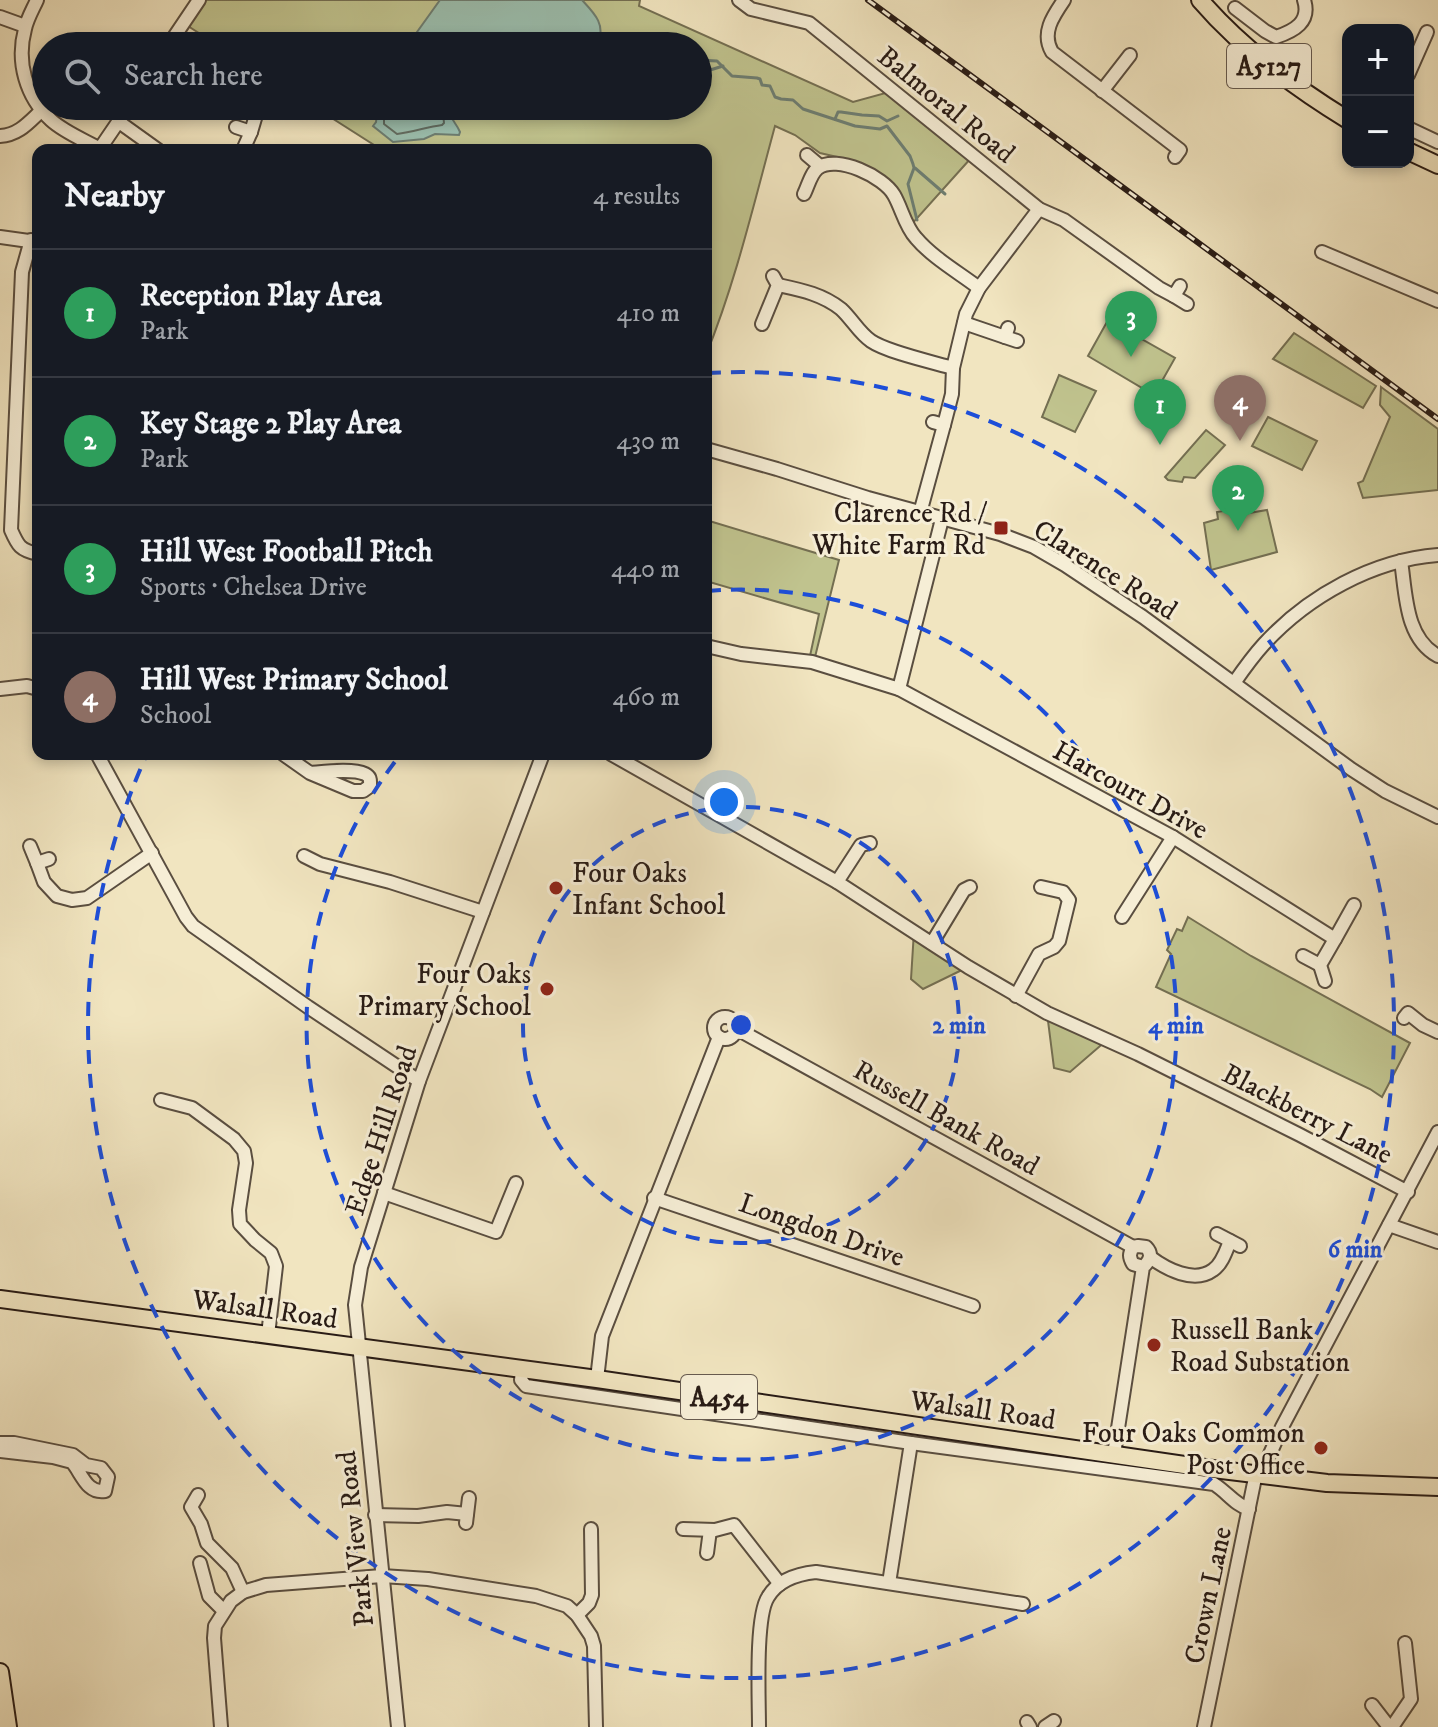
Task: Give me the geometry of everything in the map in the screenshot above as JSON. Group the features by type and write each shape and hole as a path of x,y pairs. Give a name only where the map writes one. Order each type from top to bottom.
{"main road":[{"name":"A5127","path":"1200,0 1254,53 1290,82 1342,116"},
{"path":"1414,153 1438,165"},
{"name":"Walsall Road","path":"0,1299 597,1379 1205,1468 1327,1483 1438,1487"},
{"path":"0,1672 8,1727"}],"street":[{"path":"32,95 23,74 21,58 25,26 37,0"},
{"path":"177,32 199,0"},
{"name":"Balmoral Road","path":"739,0 751,9 809,23 1039,209 1064,220 1159,288 1177,291 1187,304"},
{"path":"1064,0 1049,24 1048,45 1052,52 1181,149"},
{"path":"1235,8 1276,37 1293,32 1303,21 1304,0"},
{"path":"0,17 25,26"},
{"path":"1254,53 1265,31"},
{"path":"1414,61 1427,32"},
{"path":"1102,91 1130,55"},
{"path":"0,136 20,131 32,120"},
{"path":"51,120 89,144"},
{"path":"246,144 255,120"},
{"path":"103,144 119,122 150,144"},
{"path":"236,127 251,132"},
{"path":"1414,131 1438,142"},
{"path":"807,155 820,166"},
{"path":"804,194 814,171 820,166 842,163 868,173 893,192 912,234 922,245 979,288"},
{"path":"920,513 938,423 952,394 953,368 966,314 979,288 1039,209"},
{"path":"0,237 32,241"},
{"path":"32,251 22,272 11,530 18,545 32,552"},
{"path":"1322,252 1438,301"},
{"path":"762,324 775,281 829,301 842,310 865,336 881,346 953,368"},
{"path":"964,323 1010,335"},
{"name":"Clarence Road","path":"712,451 1000,534 1034,547 1143,617 1314,743 1385,791 1438,817"},
{"path":"899,689 942,519"},
{"path":"1234,683 1263,644 1303,608 1329,591 1401,561 1438,555"},
{"path":"1401,561 1416,636 1424,647 1438,656"},
{"name":"Harcourt Drive","path":"712,647 812,662 899,689 1173,837 1335,939"},
{"path":"0,689 32,687"},
{"path":"100,760 193,926 419,1081"},
{"path":"292,760 310,773"},
{"name":"Edge Hill Road","path":"360,1347 355,1305 361,1267 419,1081 541,760"},
{"name":"Blackberry Lane","path":"622,760 837,882 1016,996 1138,1054 1408,1192"},
{"path":"1122,917 1173,837"},
{"path":"837,882 861,845 870,843"},
{"path":"30,846 43,861 44,882 57,896 72,900 87,898 152,853"},
{"path":"304,856 320,864 390,882 483,912"},
{"path":"932,943 964,890 970,887"},
{"path":"1016,996 1039,954 1059,941 1069,900 1063,892 1041,887"},
{"path":"1320,965 1354,905"},
{"path":"1303,956 1320,965 1325,981"},
{"path":"1408,1012 1423,1025 1438,1032"},
{"path":"732,1017 737,1029 734,1035 719,1037 714,1028 719,1018 732,1017"},
{"name":"Russell Bank Road","path":"737,1029 1133,1247 1129,1255 1133,1264 1147,1262"},
{"path":"597,1379 602,1336 719,1037"},
{"path":"161,1100 192,1108 234,1139 244,1151 246,1163 240,1224 271,1253 276,1266 268,1335"},
{"name":"Crown Lane","path":"1204,1727 1258,1474 1438,1132"},
{"path":"384,1193 496,1232 516,1183"},
{"name":"Longdon Drive","path":"654,1198 973,1306"},
{"path":"1389,1225 1438,1242"},
{"path":"1114,1454 1147,1262 1181,1273 1216,1273 1235,1244 1217,1234"},
{"name":"Park View Road","path":"360,1347 398,1727"},
{"name":"Walsall Road","path":"522,1370 521,1380 526,1386 1214,1484 1241,1507 1249,1509"},
{"path":"0,1443 73,1455 84,1470 72,1462 53,1457 0,1451"},
{"path":"889,1583 911,1443"},
{"path":"198,1495 185,1504 201,1524 207,1543 232,1568 243,1592"},
{"path":"375,1515 418,1516 447,1512 467,1518 469,1498"},
{"path":"683,1529 710,1530 739,1523 780,1584"},
{"path":"577,1615 592,1595 591,1529"},
{"path":"707,1553 710,1530"},
{"path":"200,1563 209,1596 224,1611"},
{"path":"759,1727 761,1617 767,1597 780,1584 798,1574 816,1572 1023,1604"},
{"path":"221,1727 214,1638 215,1626 231,1601 243,1592 266,1585 382,1576 515,1591 557,1601 577,1615 586,1625 594,1646 596,1727"},
{"path":"1372,1705 1391,1727 1411,1699 1405,1643"}],"green space":[{"path":"206,0 640,0 639,6 697,32 197,32 188,26"},
{"path":"712,39 853,102 889,92 971,158 911,225 875,174 850,160 820,153 795,135 775,126 712,340 712,144 373,144 335,120 712,120"},
{"path":"1108,320 1175,358 1154,395 1088,356"},
{"path":"1294,333 1376,386 1363,408 1273,359"},
{"path":"1059,375 1096,391 1075,432 1042,417"},
{"path":"1381,387 1438,429 1438,490 1363,498 1358,483 1363,481 1390,417 1380,405"},
{"path":"1268,417 1317,441 1302,470 1252,446"},
{"path":"1206,430 1225,445 1195,478 1184,477 1182,482 1168,480 1165,477"},
{"path":"1242,508 1243,514 1267,510 1277,552 1211,570 1204,523 1218,519 1217,512"},
{"path":"712,522 839,560 815,657 810,656 819,614 712,583"},
{"path":"1188,917 1251,956 1410,1043 1382,1097 1156,987 1171,954 1167,950 1177,929 1182,931"},
{"path":"914,931 968,967 923,989 911,979"},
{"path":"1047,1013 1107,1040 1070,1072 1054,1068"}],"water":[{"path":"440,0 582,0 598,19 601,30 601,32 417,32"},
{"path":"454,120 460,132 459,135 435,134 424,139 393,142 373,126 376,122"}],"waterway":[{"path":"712,61 717,61 732,76 760,79 762,85 770,86 775,97 793,100 803,109 855,126 880,129 887,126 913,164 908,184 917,220"},
{"path":"712,69 723,66"},
{"path":"835,119 838,112 879,116 887,121 898,116"},
{"path":"915,168 945,194"}],"railway":[{"path":"868,0 1438,419"}],"place":[{"name":"Hill West Football Pitch","path":"1131,357"},
{"name":"Hill West Primary School","path":"1240,441"},
{"name":"Reception Play Area","path":"1160,445"},
{"name":"Clarence Rd / White Farm Rd","path":"1001,528"},
{"name":"Key Stage 2 Play Area","path":"1238,531"},
{"name":"Four Oaks Infant School","path":"556,888"},
{"name":"Four Oaks Primary School","path":"547,989"},
{"name":"Russell Bank Road Substation","path":"1154,1345"},
{"name":"Four Oaks Common Post Office","path":"1321,1448"}]}
